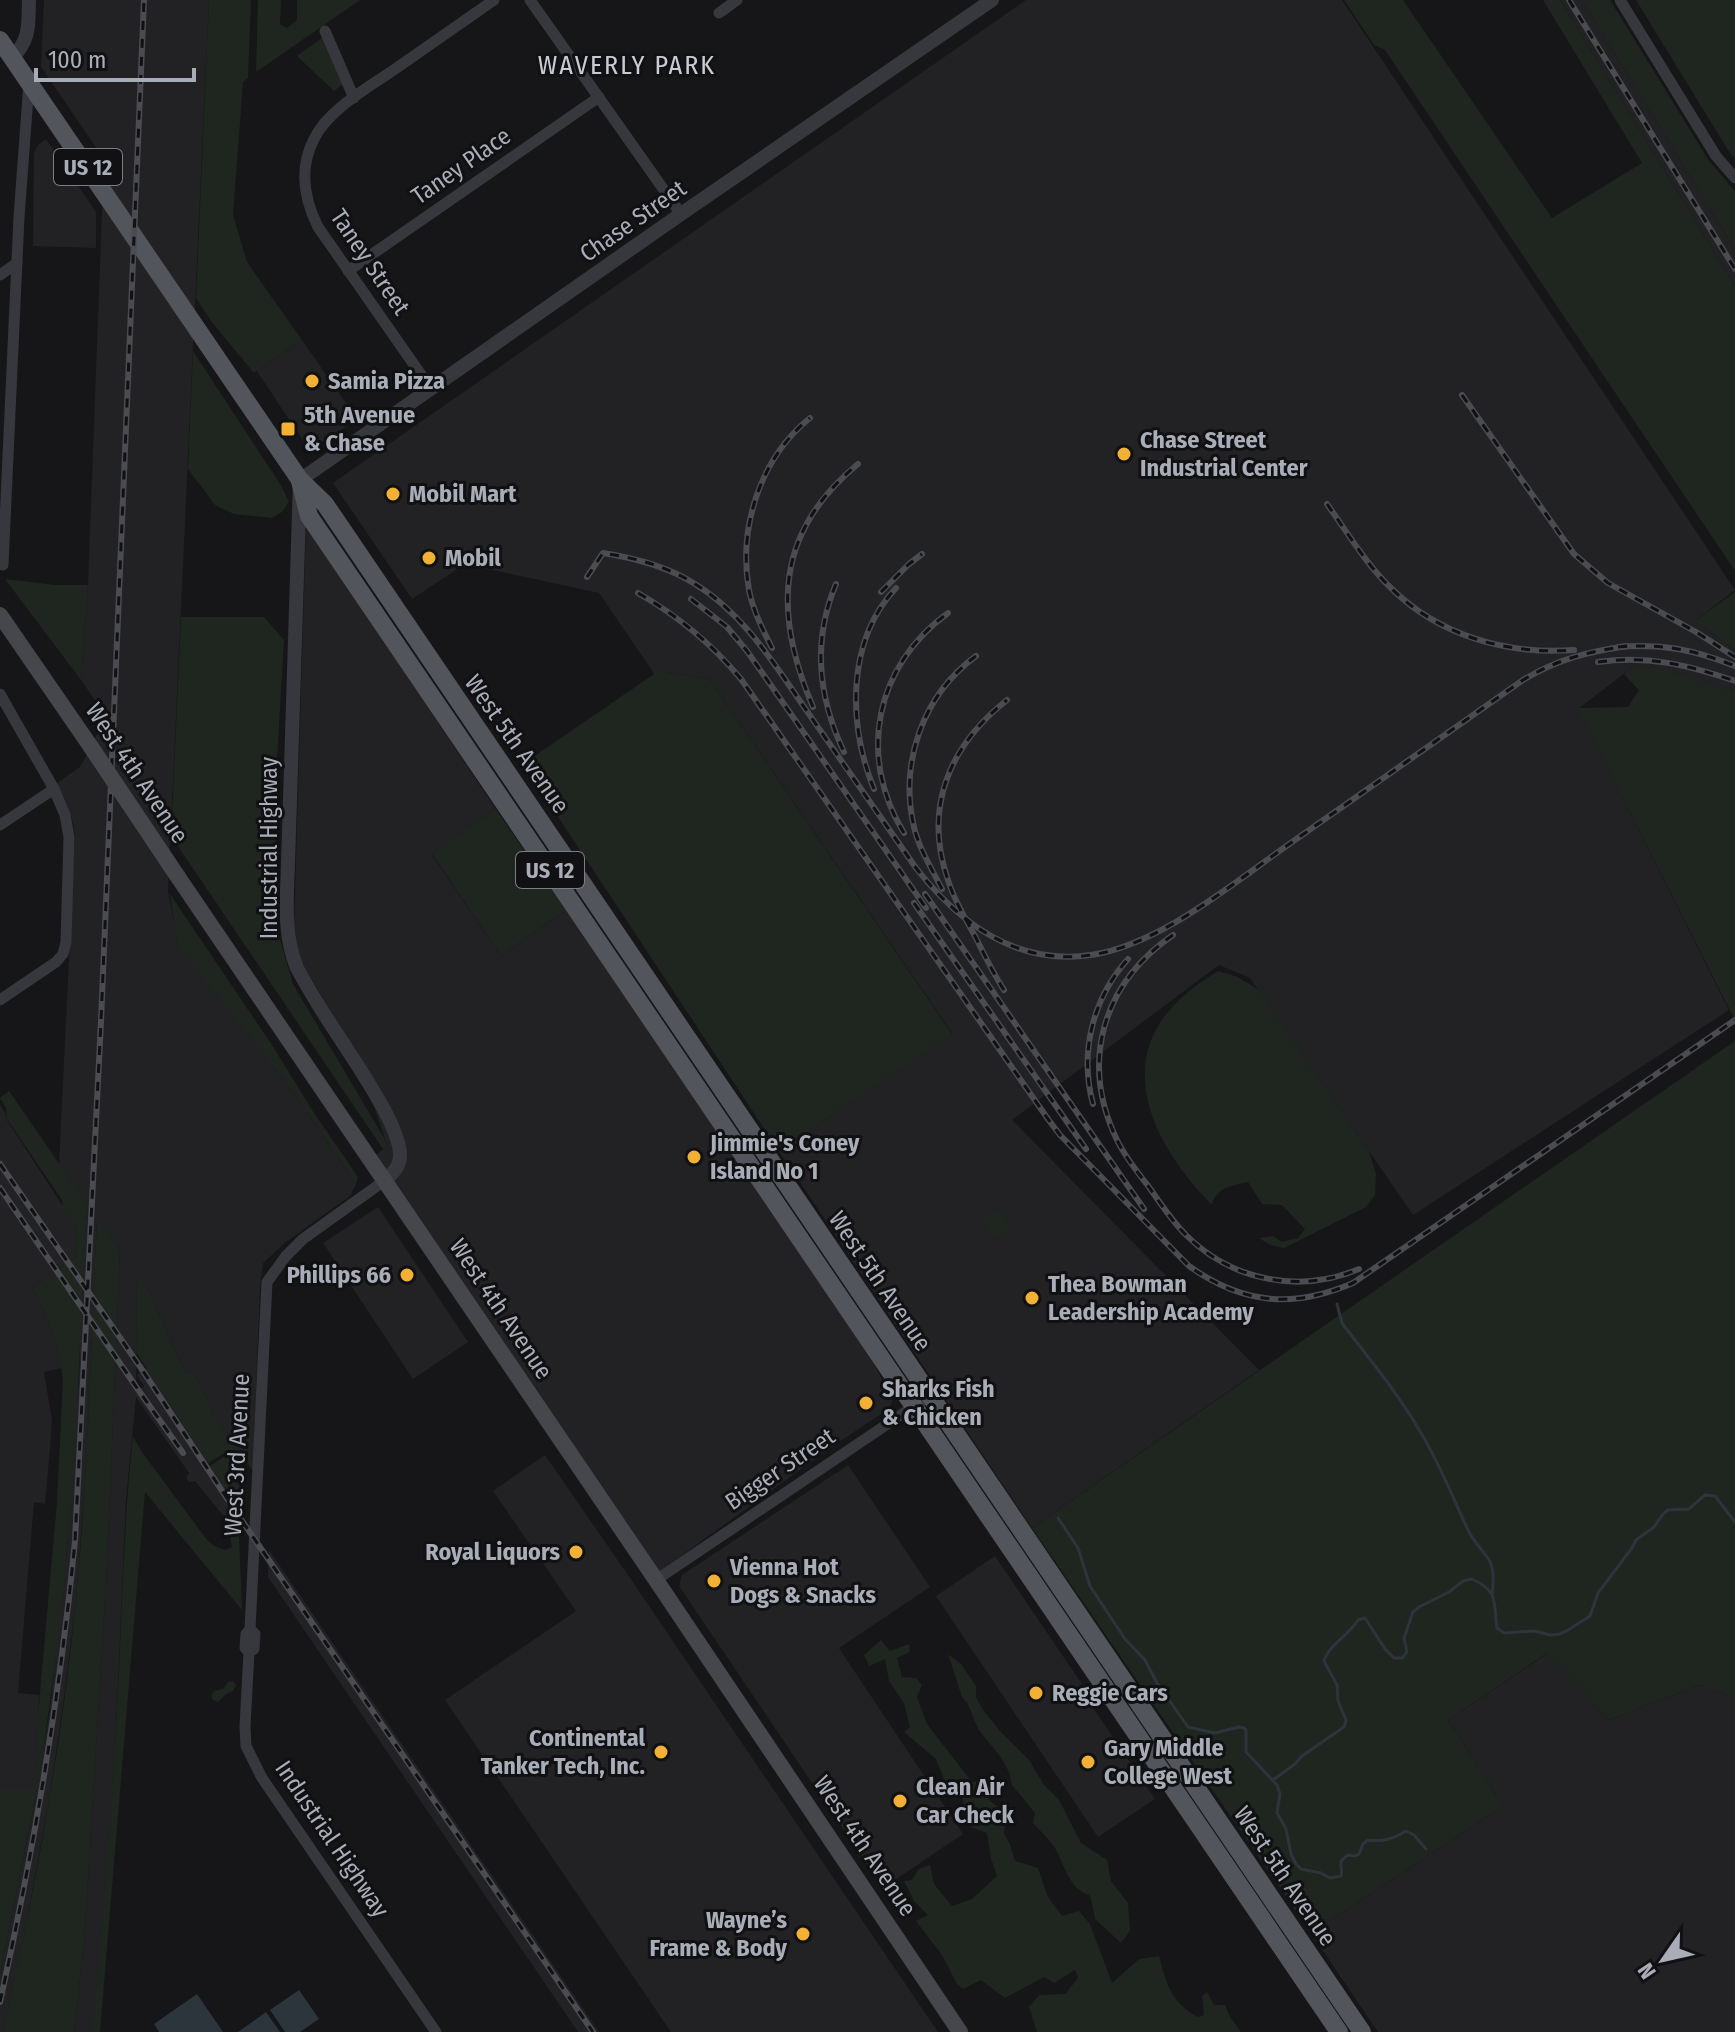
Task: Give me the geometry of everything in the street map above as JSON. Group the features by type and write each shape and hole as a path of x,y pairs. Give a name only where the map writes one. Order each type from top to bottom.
{"main road":[{"name":"West 5th Avenue","path":"0,40 6,62 29,82 300,480 309,516 594,900 818,1249"},
{"name":"West 4th Avenue","path":"0,615 960,2032"},
{"name":"West 5th Avenue","path":"432,680 578,911 818,1249 1225,1847 1362,2032"},
{"path":"578,911 594,900"},
{"name":"West 5th Avenue","path":"1225,1847 1339,2032"}],"street":[{"path":"6,62 23,46 28,35 29,0"},
{"name":"Taney Street","path":"431,389 318,227 309,210 304,182 306,161 314,137 330,117 494,0"},
{"path":"530,0 681,214"},
{"path":"719,13 737,0"},
{"name":"Chase Street","path":"300,480 992,0"},
{"path":"1620,0 1707,142 1724,168 1735,178"},
{"path":"325,31 354,98"},
{"path":"3,565 19,217 29,82"},
{"name":"Taney Place","path":"348,271 599,97"},
{"path":"0,275 17,263"},
{"name":"Industrial Highway","path":"300,480 286,923 291,954 304,981 378,1100 399,1146 399,1164 384,1181"},
{"path":"0,694 54,789 65,815 69,837 65,949 62,957 0,1000"},
{"path":"0,825 54,789"},
{"name":"West 3rd Avenue","path":"250,1629 267,1282 303,1239 384,1181"},
{"name":"Bigger Street","path":"656,1580 922,1401"},
{"name":"Industrial Highway","path":"250,1629 246,1634 245,1647 249,1652 246,1746 262,1778 436,2032"}],"shaded area":[{"path":"44,0 209,0 168,891 179,947 294,1093 356,1184 350,1196 286,1242 263,1263 253,1471 214,1415 193,1371 185,1373 150,1293 137,1276 136,1394 144,1386 137,1375 147,1368 241,1513 239,1535 195,1481 189,1482 186,1478 189,1473 136,1397 126,1500 113,1800 93,2032 74,2032 84,1945 107,1566 120,1250 97,1219 87,1454 76,1601 49,1801 19,1962 3,2032 0,2032 0,1974 37,1790 0,1789 0,1105 77,1228 76,1257 33,1287 57,1343 62,1368 44,1372 52,1420 50,1448 45,1504 34,1502 18,1693 39,1695 38,1783 51,1702 67,1547 87,1204 59,1165 75,834 57,783 80,767 100,729 100,708 81,680 88,585 104,159 41,67"},
{"path":"209,0 251,0 248,78 243,82 233,215 247,262 302,340 253,372 196,298"},
{"path":"258,0 281,0 280,24 287,28 297,20 297,0 360,0 256,72"},
{"path":"1026,0 1342,0 1735,590 1695,621 1735,650 1735,699 1634,666 1578,709 1729,1010 1413,1215 1250,978 1219,965 1012,1120 1259,1370 1032,1528 779,1151 952,1033 710,680 651,669 599,593 465,564 412,599 333,483"},
{"path":"1344,0 1403,0 1552,218 1642,163 1543,0 1560,0 1735,286 1735,571 1385,50 1374,45"},
{"path":"1560,0 1582,0 1735,249 1735,286"},
{"path":"1582,0 1610,0 1709,161 1735,191 1735,249"},
{"path":"1636,0 1735,0 1735,159 1728,150"},
{"path":"322,38 343,84 334,91 297,56"},
{"path":"46,139 96,212 96,248 33,246 34,153"},
{"path":"302,340 357,419 310,451 257,371"},
{"path":"193,351 282,487 289,502 282,512 272,518 234,514 215,505 188,469"},
{"path":"306,525 495,808 432,855 501,956 566,910 700,1099 847,1317 893,1398 890,1408 656,1574 373,1159 387,1145 357,1056 299,958 294,926"},
{"path":"5,579 88,585 81,680"},
{"path":"1735,592 1735,650 1695,621"},
{"path":"181,617 264,617 284,640 276,778 275,892 279,936 293,984 384,1138 387,1145 383,1149 171,836"},
{"path":"1634,666 1671,672 1735,692 1735,1020 1577,708 1628,707 1639,690 1624,674"},
{"path":"651,669 710,680 952,1034 779,1151 523,764 654,674"},
{"path":"495,808 566,910 501,956 432,854"},
{"path":"170,894 358,1177 356,1184 294,1093 178,947"},
{"path":"1218,971 1238,977 1259,990 1369,1151 1376,1174 1375,1195 1366,1207 1284,1248 1270,1245 1259,1238 1273,1236 1282,1242 1298,1238 1305,1229 1282,1205 1262,1204 1248,1182 1221,1191 1212,1205 1175,1161 1150,1110 1145,1083 1146,1056 1156,1030 1179,1000"},
{"path":"1735,1041 1735,1698 1699,1685 1609,1720 1547,1653 1448,1720 1503,1806 1311,1933 1032,1528"},
{"path":"9,1091 87,1204 74,1469 60,1628 37,1789 38,1715 57,1502 63,1380 57,1343 33,1287 76,1257 77,1228 63,1209 62,1200 7,1119 6,1108 0,1098"},
{"path":"378,1207 468,1342 413,1379 323,1243"},
{"path":"998,1208 1011,1227 995,1238 982,1218"},
{"path":"97,1218 120,1250 107,1566 84,1945 74,2032 3,2032 46,1817 70,1654 84,1505"},
{"path":"137,1274 150,1293 185,1373 193,1371 214,1415 243,1456 247,1476 242,1482 241,1513 210,1466 232,1451 208,1463 136,1352"},
{"path":"133,1437 207,1540 225,1550 232,1547 230,1537 239,1535 242,1610 145,1492 100,2032 92,2032 110,1831"},
{"path":"545,1455 938,2032 671,2032 445,1700 576,1611 493,1491"},
{"path":"848,1465 930,1587 839,1648 963,1834 883,1888 679,1586 682,1575"},
{"path":"269,1550 599,2032 578,2032 268,1577"},
{"path":"995,1556 1155,1799 1098,1837 936,1596"},
{"path":"881,1640 890,1651 909,1644 910,1652 897,1658 902,1677 916,1678 922,1685 917,1697 927,1724 972,1782 985,1781 998,1790 988,1799 1006,1814 1004,1834 1015,1861 1038,1868 1048,1897 1062,1916 1079,1911 1090,1924 1112,1983 1139,1959 1159,1956 1167,1984 1181,2004 1197,2017 1204,2015 1202,1996 1207,1992 1214,2005 1225,2005 1241,2032 1037,2032 1029,2007 1039,1995 1065,1994 1078,1978 1075,1970 1054,1983 1044,1977 1005,1998 981,1980 963,1989 957,1984 942,1955 916,1921 928,1915 914,1901 904,1881 912,1880 919,1869 930,1865 934,1884 952,1906 972,1899 997,1876 987,1833 971,1827 962,1796 951,1793 941,1784 944,1779 936,1759 904,1732 910,1727 904,1703 889,1681 885,1659 869,1666 864,1655"},
{"path":"1548,1653 1609,1720 1699,1685 1735,1698 1735,2032 1378,2032 1311,1933 1503,1806 1448,1720"},
{"path":"948,1654 961,1664 976,1686 976,1697 983,1710 1029,1760 1044,1785 1059,1800 1081,1843 1107,1860 1111,1881 1128,1903 1130,1931 1121,1943 1095,1919 1091,1898 1072,1882 1055,1848 1033,1823 1035,1813 1012,1785 1000,1756 978,1729 962,1697"},
{"path":"233,1681 236,1685 233,1691 218,1702 213,1700 211,1696 214,1691 223,1689"},
{"path":"0,1789 37,1789 0,1974"},
{"path":"299,1990 319,2019 300,2032 285,2032 270,2010"},
{"path":"197,1994 223,2032 159,2032 154,2024"},
{"path":"266,2012 280,2032 238,2032"}],"waterway":[{"path":"1337,1304 1342,1323 1393,1391 1428,1445 1467,1528 1491,1563 1492,1594"},
{"path":"1273,1780 1344,1727 1346,1720 1338,1701 1337,1685 1324,1661 1330,1650 1358,1620 1365,1618 1385,1649 1394,1658 1402,1658 1407,1652 1404,1638 1413,1612 1463,1581 1472,1579 1491,1593 1497,1628 1504,1633 1535,1631 1560,1634 1590,1616 1598,1593 1636,1540 1654,1527 1668,1510 1689,1509 1705,1495 1715,1496 1735,1522"},
{"path":"1058,1518 1078,1548 1090,1586 1125,1639 1145,1660 1188,1727 1215,1733 1239,1727 1246,1730 1246,1752 1277,1785 1280,1794 1277,1813 1286,1829 1291,1854 1301,1869 1330,1878 1341,1876 1342,1861 1348,1855 1359,1854 1368,1840 1388,1839 1406,1831 1426,1849"}],"railway":[{"path":"0,2002 45,1772 75,1541 101,1021 144,0"},
{"path":"1569,0 1735,269"},
{"path":"1462,395 1574,554 1608,583 1735,657"},
{"path":"772,648 749,590 746,566 750,519 766,474 778,453 810,418"},
{"path":"813,707 791,639 789,576 797,546 810,517 831,490 858,464"},
{"path":"1327,504 1382,579 1410,605 1431,619 1476,639 1500,645 1549,651 1574,650"},
{"path":"587,577 603,553 662,568 713,597 760,644 933,888 971,923 992,936 1014,947 1064,957 1117,949 1171,925 1523,680 1573,657 1627,646"},
{"path":"881,592 922,554"},
{"path":"836,584 823,627 821,669 828,711 844,752"},
{"path":"874,789 859,738 856,684 868,633 880,609 896,588"},
{"path":"638,593 693,631 741,679 1060,1135 1189,1266 1229,1288 1248,1295 1289,1299 1310,1297 1353,1283 1735,1020"},
{"path":"691,599 727,627 747,651 926,908"},
{"path":"904,833 889,804 881,774 878,744 881,714 890,686 904,659 923,635 948,613"},
{"path":"1618,647 1678,649 1735,666"},
{"path":"942,889 922,851 914,827 910,803 913,755 929,710 942,690 976,656"},
{"path":"1598,662 1634,660 1668,663 1735,681"},
{"path":"1004,990 953,895 941,853 939,828 940,804 956,758 970,737 1007,700"},
{"path":"925,894 1144,1209"},
{"path":"914,903 1086,1149"},
{"path":"1173,935 1129,977 1114,1001 1104,1027 1100,1083 1106,1112 1121,1148 1181,1230 1204,1251 1224,1263 1245,1273 1290,1281 1314,1281 1359,1269"},
{"path":"1093,1104 1088,1065 1092,1027 1106,991 1128,959"},
{"path":"0,1164 593,2032"},
{"path":"0,1188 183,1453"}],"place":[{"name":"Samia Pizza","path":"312,381"},
{"name":"5th Avenue & Chase","path":"288,429"},
{"name":"Chase Street Industrial Center","path":"1124,454"},
{"name":"Mobil Mart","path":"393,494"},
{"name":"Mobil","path":"429,558"},
{"name":"Jimmie's Coney Island No 1","path":"694,1157"},
{"name":"Phillips 66","path":"407,1275"},
{"name":"Thea Bowman Leadership Academy","path":"1032,1298"},
{"name":"Sharks Fish & Chicken","path":"866,1403"},
{"name":"Royal Liquors","path":"576,1552"},
{"name":"Vienna Hot Dogs & Snacks","path":"714,1581"},
{"name":"Reggie Cars","path":"1036,1693"},
{"name":"Continental Tanker Tech, Inc.","path":"661,1752"},
{"name":"Gary Middle College West","path":"1088,1762"},
{"name":"Clean Air Car Check","path":"900,1801"},
{"name":"Wayne’s Frame & Body","path":"803,1934"}],"district":[{"name":"WAVERLY PARK","path":"627,65"}]}
